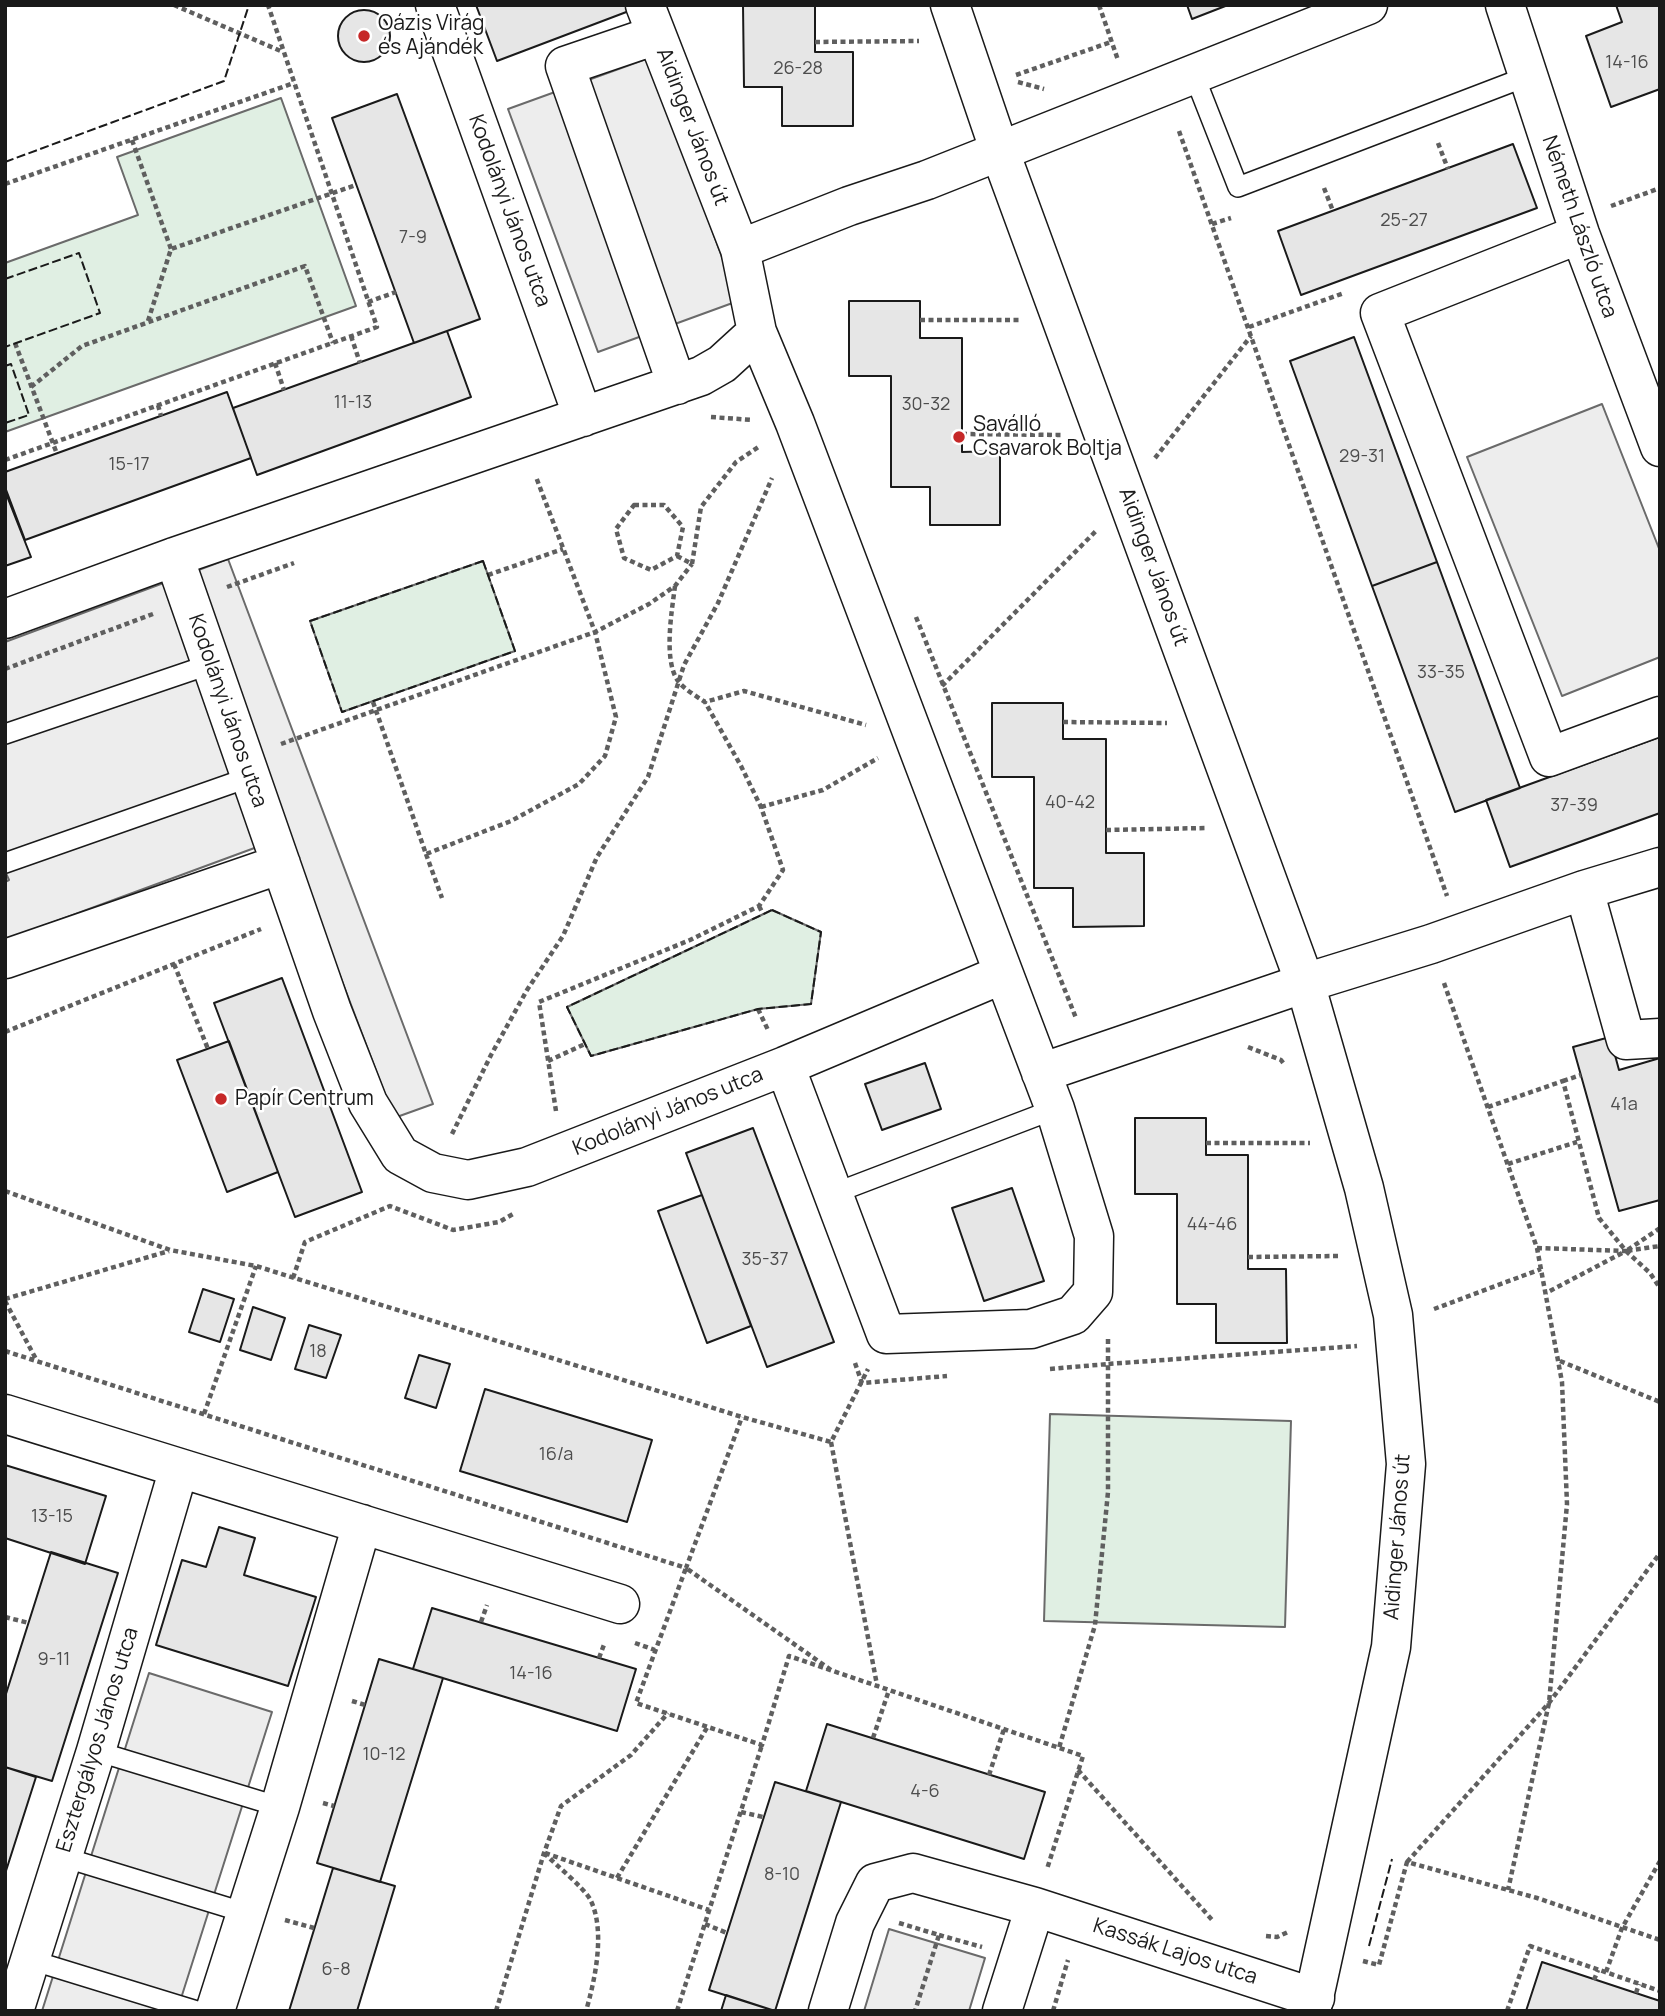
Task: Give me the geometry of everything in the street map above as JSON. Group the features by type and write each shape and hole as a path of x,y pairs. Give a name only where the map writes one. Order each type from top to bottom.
{"street":[{"name":"Kodolányi János utca","path":"435,5 583,417"},
{"name":"Aidinger János út","path":"950,5 1000,152 1305,983 1364,1188 1393,1315 1406,1464 1391,1647 1311,1938 1313,2004"},
{"path":"740,249 1000,152 1368,5"},
{"name":"Németh László utca","path":"1505,5 1577,227 1660,447"},
{"path":"651,20 565,66 677,384"},
{"name":"Aidinger János út","path":"651,20 740,249 757,332 795,423 1055,1109 1094,1236 1093,1292 1073,1315 1031,1329 886,1334"},
{"path":"1577,227 1380,313 1549,757 1660,716"},
{"path":"5,620 174,557 701,376 722,363 757,332"},
{"name":"Kodolányi János utca","path":"174,557 332,1011 368,1103 400,1155 433,1173 468,1180 527,1167 785,1066 886,1334"},
{"path":"5,959 281,864"},
{"path":"1041,1073 1305,983 1431,944 1584,890 1660,867"},
{"path":"1584,890 1626,1040 1660,1038"},
{"path":"785,1066 1003,974"},
{"path":"5,1414 362,1524 614,1619"},
{"name":"Esztergályos János utca","path":"14,2011 96,1751 179,1468"},
{"path":"215,2011 260,1915 280,1807 362,1524"},
{"name":"Kassák Lajos utca","path":"828,2011 855,1923 875,1883 913,1873 1040,1889 1313,2004"},
{"path":"1002,2011 1040,1889"}],"lane":[{"path":"1178,81 1238,187 1528,76"},
{"path":"5,734 211,664"},
{"path":"5,863 247,767"},
{"path":"835,1193 1055,1109"},
{"path":"96,1751 280,1807"},
{"path":"63,1857 260,1915"},
{"path":"30,1961 197,2011"}],"path":[{"path":"174,5 284,52"},
{"path":"5,460 377,327 269,5"},
{"path":"1099,5 1120,65"},
{"path":"815,42 931,41"},
{"path":"978,87 1111,42"},
{"path":"1178,81 1212,225 1448,900"},
{"path":"5,184 294,83"},
{"path":"1425,147 1450,138"},
{"path":"132,140 171,249 148,322"},
{"path":"1438,142 1448,169"},
{"path":"1323,184 1333,211"},
{"path":"171,249 356,185"},
{"path":"1577,227 1660,188"},
{"path":"1212,225 1237,215"},
{"path":"32,387 82,346 305,266 333,343"},
{"path":"368,302 396,292"},
{"path":"920,320 1012,320"},
{"path":"1149,467 1252,335"},
{"path":"351,336 359,363"},
{"path":"15,343 57,454"},
{"path":"275,363 284,390"},
{"path":"158,405 161,416"},
{"path":"700,417 795,423"},
{"path":"247,767 376,710 595,632 649,604 675,586 692,564 701,507 736,462 795,423"},
{"path":"433,1173 491,1055 527,990 563,936 597,857 648,777 684,666 718,603 795,423"},
{"path":"962,434 1048,435"},
{"path":"426,854 511,821 579,784 605,756 617,717 595,632 535,476 548,471"},
{"path":"634,505 664,505 683,527 677,556 651,570 624,558 616,529 634,505"},
{"path":"761,807 823,790 909,724 943,685 1102,525"},
{"path":"488,575 564,549"},
{"path":"677,556 692,564"},
{"path":"5,669 304,559"},
{"path":"562,1154 539,1002 690,940 759,906 783,870 761,807 741,766 705,702 678,682 671,668 670,620 675,586"},
{"path":"913,610 1077,1020"},
{"path":"705,702 744,691 909,724"},
{"path":"373,702 442,898"},
{"path":"1063,722 1168,723"},
{"path":"1106,830 1204,828"},
{"path":"759,906 763,914"},
{"path":"5,1032 265,928"},
{"path":"1431,944 1537,1248 1560,1361 1567,1504 1549,1703 1508,1890"},
{"path":"174,964 208,1049"},
{"path":"548,1061 585,1044"},
{"path":"1240,1048 1252,1047 1281,1060 1287,1069"},
{"path":"1488,1107 1581,1075"},
{"path":"1563,1081 1599,1218 1626,1251 1650,1273 1660,1288"},
{"path":"1312,1132 1315,1143"},
{"path":"1508,1164 1577,1142"},
{"path":"1206,1143 1295,1143"},
{"path":"5,1191 170,1250 256,1266 742,1418 831,1442"},
{"path":"293,1278 304,1242 390,1206 453,1230 499,1223 523,1209"},
{"path":"1546,1293 1626,1251 1660,1228"},
{"path":"1537,1248 1626,1251 1660,1246"},
{"path":"37,1362 5,1300 170,1250"},
{"path":"1248,1257 1348,1256"},
{"path":"204,1414 256,1266"},
{"path":"1423,1313 1541,1269"},
{"path":"877,1686 831,1442 886,1334"},
{"path":"1059,1748 1095,1625 1108,1492 1108,1338"},
{"path":"1040,1369 1368,1345"},
{"path":"5,1351 686,1568 831,1670"},
{"path":"853,1357 862,1382"},
{"path":"1560,1361 1660,1402"},
{"path":"862,1382 958,1376"},
{"path":"742,1418 636,1703 762,1745"},
{"path":"1257,1935 1311,1938 1379,1965 1407,1862 1549,1703 1660,1553"},
{"path":"481,1622 489,1597"},
{"path":"5,1617 29,1623"},
{"path":"599,1658 614,1619"},
{"path":"632,1643 655,1650"},
{"path":"677,2011 789,1657 1083,1756 1040,1889"},
{"path":"873,1738 889,1690"},
{"path":"496,2011 561,1806 631,1755 668,1713"},
{"path":"617,1878 708,1726"},
{"path":"989,1774 1004,1729"},
{"path":"1078,1770 1217,1925 1204,1921"},
{"path":"741,1812 764,1817"},
{"path":"544,1853 709,1910"},
{"path":"544,1853 589,1898 596,1917 597,1965 586,2011"},
{"path":"1606,1972 1622,1928 1660,1860"},
{"path":"1407,1862 1537,1898 1660,1940"},
{"path":"861,1912 939,1935 915,2011"},
{"path":"260,1915 314,1928"},
{"path":"705,1924 727,1933"},
{"path":"1278,1937 1311,1938"},
{"path":"1507,2011 1530,1946 1660,1991"},
{"path":"1594,1980 1598,1970"},
{"path":"1636,1993 1639,1983"}],"green space":[{"path":"281,98 356,306 5,432 5,263 138,215 117,157"},
{"path":"483,561 515,651 342,712 310,621"},
{"path":"772,910 821,932 811,1004 758,1009 591,1056 567,1007"},
{"path":"1050,1414 1291,1421 1285,1627 1044,1621"}],"shaded area":[{"path":"649,58 738,301 598,352 508,109"},
{"path":"1602,404 1660,551 1660,657 1562,696 1467,457"},
{"path":"228,559 433,1104 394,1118 287,836 5,940 5,882 9,880 5,871 5,642"},
{"path":"149,1673 272,1712 177,2011 42,2011"},
{"path":"889,1929 985,1958 969,2011 864,2011"}],"building":[{"path":"476,5 627,5 629,11 497,61"},
{"path":"743,5 815,5 815,52 853,52 853,126 782,126 782,87 744,87"},
{"path":"1187,5 1228,5 1192,19"},
{"path":"1616,5 1660,5 1660,89 1611,107 1586,36 1622,22"},
{"name":"Oázis Virág és Ajándék","path":"364,10 374,12 382,18 388,26 388,46 382,54 374,60 364,62 354,60 346,54 340,46 338,36 340,26 346,18 354,12"},
{"path":"397,94 480,319 414,343 332,118"},
{"path":"1513,144 1537,208 1301,295 1278,231"},
{"path":"849,301 920,301 920,338 962,338 962,452 1000,451 1000,525 930,525 930,487 891,487 891,376 849,376"},
{"path":"447,331 471,397 257,475 233,408"},
{"path":"1354,337 1437,562 1372,586 1290,361"},
{"path":"227,392 251,458 25,540 5,487 5,472"},
{"path":"5,491 31,557 5,566"},
{"path":"1437,562 1520,788 1455,812 1372,586"},
{"path":"992,703 1063,703 1063,739 1106,739 1106,853 1144,853 1144,926 1073,927 1073,888 1034,888 1034,777 992,777"},
{"path":"1660,737 1660,813 1510,867 1486,800"},
{"path":"282,978 362,1192 295,1217 214,1003"},
{"path":"1610,1037 1619,1070 1660,1058 1660,1200 1619,1211 1573,1047"},
{"name":"Papír Centrum","path":"229,1041 278,1172 227,1192 177,1060"},
{"path":"925,1063 941,1109 882,1130 865,1084"},
{"path":"1135,1118 1206,1118 1206,1155 1248,1155 1248,1269 1286,1269 1287,1343 1216,1343 1216,1304 1177,1304 1177,1194 1135,1194"},
{"path":"753,1128 834,1342 767,1367 686,1153"},
{"path":"1012,1188 1044,1281 984,1301 952,1208"},
{"path":"702,1195 751,1326 707,1343 658,1211"},
{"path":"203,1289 234,1299 220,1342 189,1332"},
{"path":"253,1307 285,1318 271,1360 240,1350"},
{"path":"309,1325 341,1335 326,1378 295,1369"},
{"path":"419,1355 450,1364 436,1408 405,1398"},
{"path":"485,1389 652,1440 627,1522 460,1471"},
{"path":"5,1465 106,1496 85,1564 5,1538"},
{"path":"219,1527 255,1538 244,1575 316,1597 288,1686 156,1645 182,1560 206,1567"},
{"path":"51,1552 118,1573 52,1781 5,1767 5,1697"},
{"path":"432,1608 636,1669 617,1731 413,1669"},
{"path":"379,1659 443,1678 380,1882 317,1863"},
{"path":"827,1724 1045,1792 1024,1859 806,1791"},
{"path":"5,1767 36,1777 5,1874"},
{"path":"775,1782 841,1802 775,2011 709,1990"},
{"path":"333,1868 395,1886 357,2011 289,2011"},
{"path":"1542,1962 1660,2001 1660,2011 1526,2011"},
{"path":"726,1995 775,2011 721,2011"}],"fence":[{"path":"5,162 224,81 249,5"},
{"path":"5,279 79,253 100,313 5,347"},
{"path":"5,366 11,364 29,415 5,423"},
{"path":"483,561 515,651 342,712 310,621 483,561"},
{"path":"772,910 821,932 811,1004 758,1009 591,1056 567,1007 772,910"},
{"path":"1369,1946 1392,1859"}],"place":[{"name":"Oázis Virág és Ajándék","path":"364,36"},
{"name":"Saválló Csavarok Boltja","path":"959,437"},
{"name":"Papír Centrum","path":"221,1099"}]}
